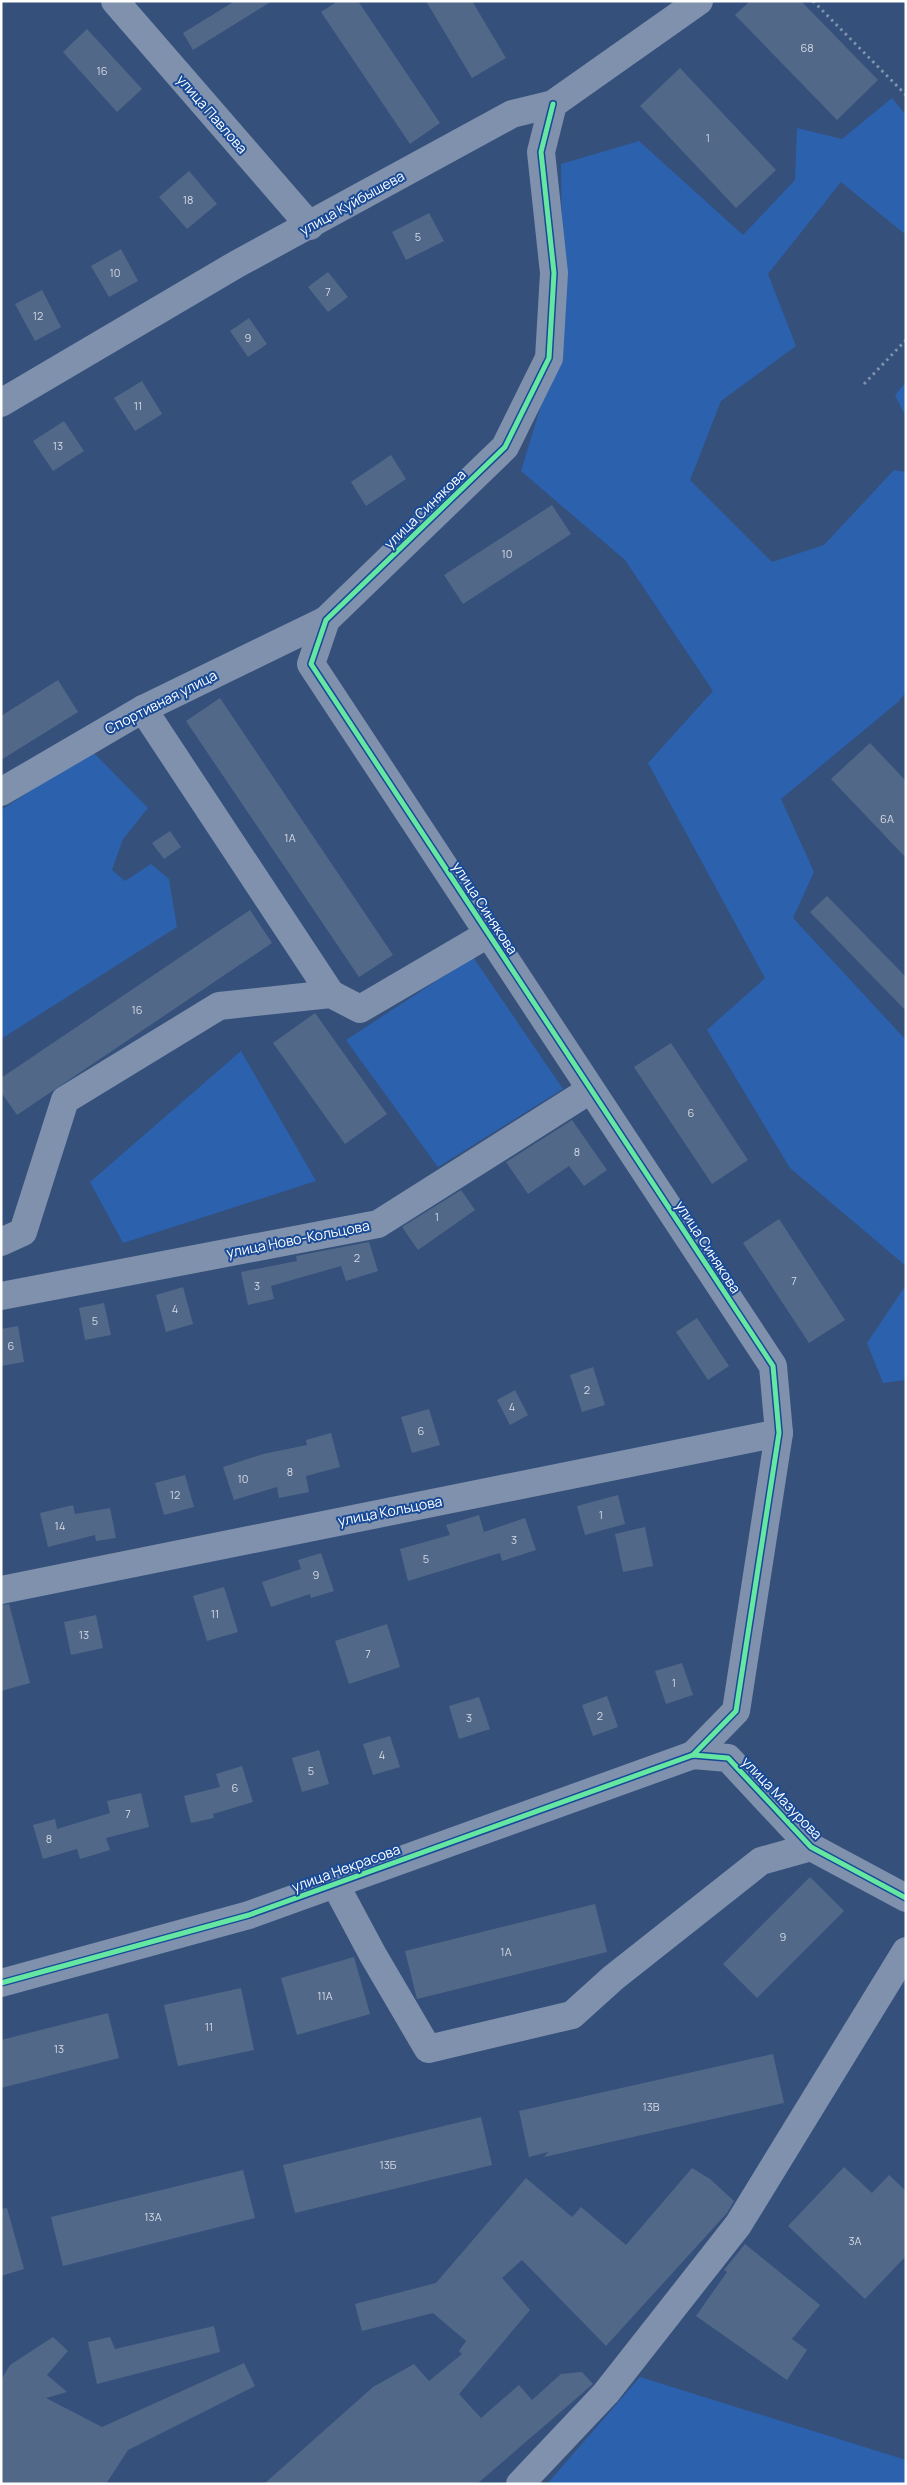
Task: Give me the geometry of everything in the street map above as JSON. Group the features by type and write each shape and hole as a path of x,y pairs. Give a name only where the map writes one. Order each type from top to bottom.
{"street":[{"name":"улица Павлова","path":"115,1 310,226"},
{"name":"улица Куйбышева","path":"1,403 229,269 512,114 553,104 699,1"},
{"name":"улица Синякова","path":"553,104 540,152 554,273 549,358 505,447 326,620 311,664 773,1366 779,1433 736,1711 692,1755"},
{"name":"Спортивная улица","path":"1,792 142,709 326,620"},
{"path":"142,709 331,994 360,1009 488,934"},
{"path":"1,1242 23,1232 65,1100 219,1006 331,994"},
{"name":"улица Ново-Кольцова","path":"1,1296 378,1224 590,1090"},
{"name":"улица Кольцова","path":"1,1590 779,1433"},
{"name":"улица Мазурова","path":"692,1755 728,1758 811,1847 906,1898"},
{"name":"улица Некрасова","path":"1,1983 249,1914 692,1755"},
{"path":"334,1884 428,2049 572,2015 612,1978 761,1861 811,1847"},
{"path":"520,2484 606,2393 738,2226 906,1950"}],"path":[{"path":"813,1 906,95"},
{"path":"864,384 906,340"}],"shaded area":[{"path":"892,98 906,115 906,235 841,182 768,274 796,346 721,401 690,480 772,562 824,545 894,470 906,472 906,692 898,702 781,799 814,872 793,918 906,1040 906,1266 790,1168 707,1030 765,978 648,763 713,691 625,560 521,471 563,333 561,164 639,141 743,235 795,180 797,128 842,139"},
{"path":"906,382 906,417 895,395"},
{"path":"92,751 148,808 123,839 112,870 125,881 151,864 169,879 177,927 1,1039 1,810"},
{"path":"473,957 563,1089 438,1167 346,1040"},
{"path":"241,1051 316,1181 123,1243 90,1182"},
{"path":"906,1285 906,1380 883,1383 867,1343"},
{"path":"640,2377 906,2460 906,2484 547,2484"}],"building":[{"path":"235,1 272,1 193,50 183,33"},
{"path":"338,1 358,1 440,123 410,144 321,12"},
{"path":"426,1 472,1 506,58 472,78"},
{"path":"750,1 801,1 878,80 837,120 735,15"},
{"path":"87,29 142,89 117,112 63,52"},
{"path":"680,68 776,170 736,208 640,106"},
{"path":"189,171 217,204 187,229 159,197"},
{"path":"429,213 444,241 406,260 392,232"},
{"path":"121,249 138,281 109,297 91,266"},
{"path":"328,272 348,297 328,312 308,287"},
{"path":"42,290 61,327 35,341 15,304"},
{"path":"249,318 267,344 248,357 230,331"},
{"path":"142,381 162,414 135,431 114,398"},
{"path":"64,421 84,451 53,471 33,441"},
{"path":"391,455 406,479 366,506 351,482"},
{"path":"552,505 571,534 463,604 444,575"},
{"path":"58,680 78,712 1,760 1,716"},
{"path":"220,698 393,955 359,977 186,721"},
{"path":"870,743 906,781 906,858 831,779"},
{"path":"170,831 181,847 164,859 152,843"},
{"path":"827,896 906,977 906,1011 810,912"},
{"path":"250,910 272,943 17,1115 1,1092 1,1078"},
{"path":"315,1013 387,1114 345,1144 273,1043"},
{"path":"671,1043 748,1160 712,1184 634,1067"},
{"path":"572,1120 607,1170 584,1186 569,1166 528,1194 506,1162"},
{"path":"461,1190 475,1210 418,1250 402,1227"},
{"path":"779,1219 845,1320 809,1343 743,1243"},
{"path":"369,1242 378,1271 346,1281 341,1266 271,1286 274,1299 248,1305 241,1272 297,1261 296,1256"},
{"path":"183,1287 193,1324 166,1332 156,1295"},
{"path":"104,1303 111,1335 85,1340 79,1308"},
{"path":"697,1318 729,1366 708,1380 676,1332"},
{"path":"18,1326 24,1362 1,1366 1,1329"},
{"path":"593,1367 605,1405 582,1412 570,1375"},
{"path":"515,1390 528,1415 510,1425 497,1400"},
{"path":"429,1409 440,1445 412,1453 401,1417"},
{"path":"331,1433 340,1467 306,1476 309,1492 279,1498 277,1487 234,1500 223,1467 263,1454 307,1445 306,1440"},
{"path":"185,1475 194,1507 164,1515 155,1483"},
{"path":"618,1495 625,1524 585,1535 577,1506"},
{"path":"73,1505 75,1514 110,1508 116,1538 96,1541 95,1535 48,1547 40,1513"},
{"path":"479,1515 484,1532 525,1518 536,1550 502,1561 500,1553 408,1581 400,1549 450,1535 446,1525"},
{"path":"645,1527 653,1566 623,1572 615,1534"},
{"path":"321,1553 334,1591 311,1598 310,1594 271,1607 262,1582 301,1569 298,1560"},
{"path":"224,1587 238,1632 207,1641 193,1596"},
{"path":"9,1604 30,1683 1,1691 1,1605"},
{"path":"96,1615 103,1648 71,1655 64,1622"},
{"path":"387,1624 400,1667 349,1684 335,1641"},
{"path":"682,1663 693,1695 666,1704 655,1671"},
{"path":"607,1696 618,1727 593,1736 582,1705"},
{"path":"479,1697 490,1729 459,1739 449,1706"},
{"path":"390,1736 400,1767 373,1775 363,1744"},
{"path":"319,1750 329,1784 302,1792 292,1758"},
{"path":"242,1766 253,1802 213,1814 214,1818 191,1823 184,1796 220,1787 216,1774"},
{"path":"141,1793 149,1827 106,1838 110,1850 80,1859 77,1849 43,1859 33,1825 55,1819 57,1829 110,1813 107,1801"},
{"path":"810,1877 844,1911 757,1998 723,1964"},
{"path":"595,1904 607,1952 417,1999 405,1951"},
{"path":"354,1957 370,2014 297,2035 281,1978"},
{"path":"241,1988 254,2050 178,2066 164,2005"},
{"path":"108,2013 119,2058 1,2088 1,2040"},
{"path":"773,2054 784,2103 544,2157 548,2152 529,2157 519,2111"},
{"path":"481,2117 492,2165 295,2213 283,2165"},
{"path":"844,2167 872,2193 889,2175 906,2191 906,2256 865,2299 788,2226"},
{"path":"692,2168 710,2179 734,2201 727,2213 606,2346 522,2260 502,2278 530,2310 459,2394 481,2418 519,2385 532,2400 561,2374 582,2372 593,2384 477,2484 264,2484 373,2387 414,2364 429,2381 462,2354 459,2351 466,2341 433,2313 362,2331 355,2304 436,2283 526,2178 572,2217 581,2207 626,2245"},
{"path":"243,2170 255,2218 63,2266 51,2217"},
{"path":"7,2208 24,2269 1,2276 1,2209"},
{"path":"745,2244 820,2305 792,2339 807,2350 787,2380 696,2316 727,2272 724,2270"},
{"path":"214,2326 220,2352 97,2384 88,2342 110,2337 115,2349"},
{"path":"53,2337 68,2351 47,2375 67,2392 46,2398 102,2427 244,2363 255,2386 128,2450 106,2484 1,2484 1,2380 10,2365"}],"cycle path":[{"path":"553,104 541,152 554,273 549,358 505,447 326,620 311,664 773,1366 779,1433 736,1711 693,1755"},
{"path":"1,1983 249,1915 693,1755 728,1758 811,1847 906,1898"}]}
